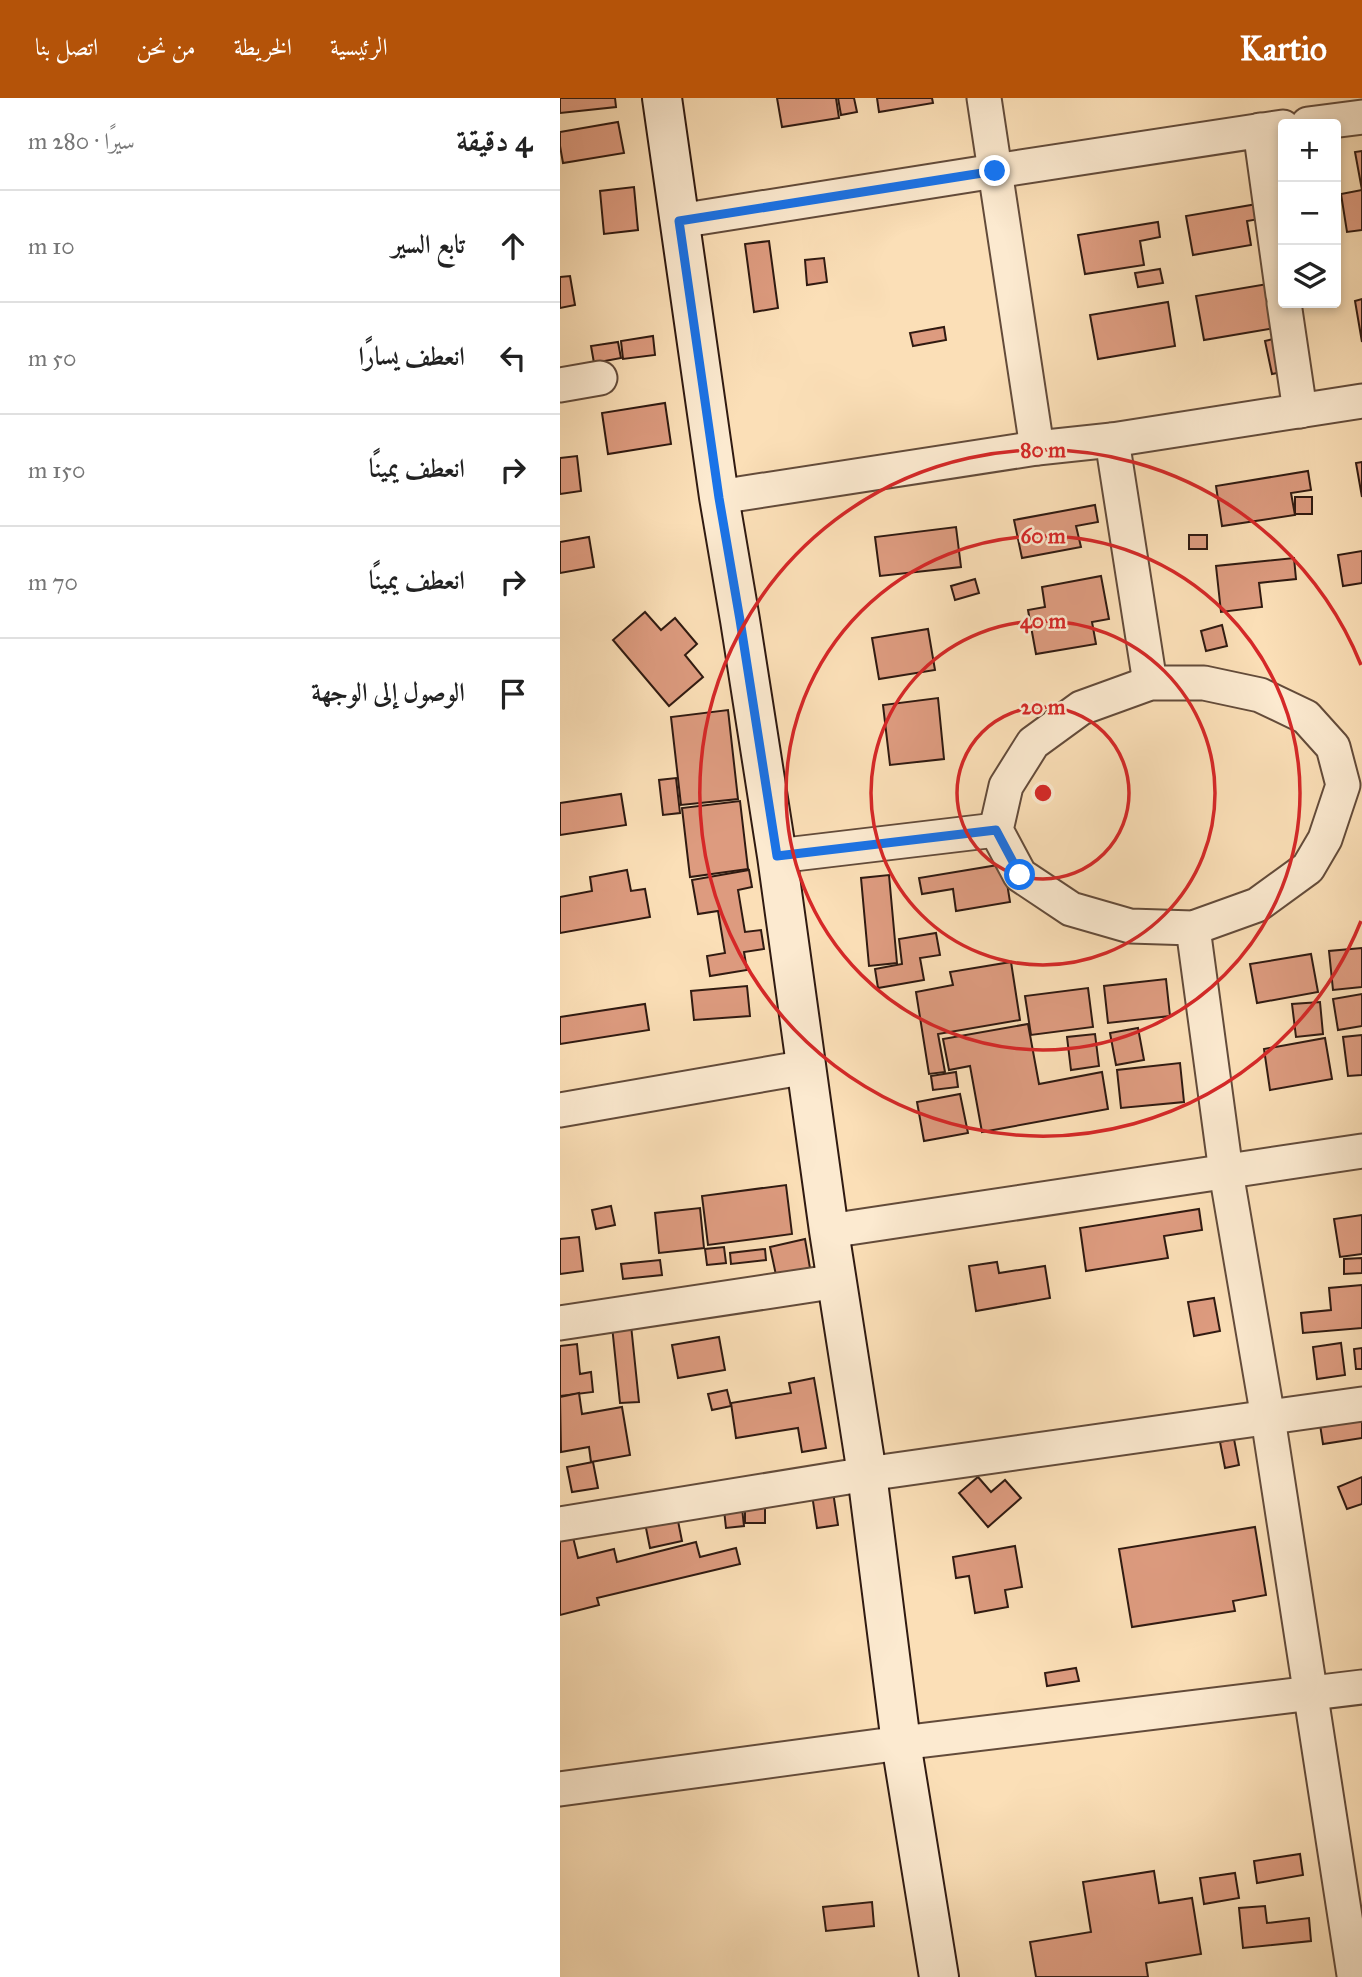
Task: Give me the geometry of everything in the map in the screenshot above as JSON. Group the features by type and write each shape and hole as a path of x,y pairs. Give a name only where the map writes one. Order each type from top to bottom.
{"main road":[{"path":"662,98 719,498 777,856 829,1231 867,1474 901,1743 939,1977"}],"street":[{"path":"984,98 1037,448"},
{"path":"1341,120 1362,117"},
{"path":"679,221 1271,129 1279,245"},
{"path":"1285,308 1300,411"},
{"path":"560,385 600,378"},
{"path":"719,498 1362,401"},
{"path":"1112,440 1150,682"},
{"path":"1150,682 1203,683 1260,695 1306,717 1333,747 1352,783 1308,868 1257,905 1193,928 1130,926 1071,909 1020,875 996,830 1006,786 1033,744 1081,708 1150,682"},
{"path":"777,856 996,830"},
{"path":"1193,928 1226,1172 1268,1418 1354,1976"},
{"path":"560,1110 807,1067"},
{"path":"829,1231 1362,1151"},
{"path":"560,1323 838,1281"},
{"path":"560,1524 867,1474 1362,1404"},
{"path":"560,1789 901,1743 1362,1687"}],"building":[{"path":"560,98 615,98 616,107 560,113"},
{"path":"777,98 836,98 839,118 782,127"},
{"path":"838,98 854,98 857,112 841,115"},
{"path":"877,98 932,98 933,103 879,112"},
{"path":"618,122 624,153 563,163 560,132"},
{"path":"1362,151 1362,190 1355,152"},
{"path":"634,187 638,230 604,234 600,191"},
{"path":"1362,190 1362,230 1347,232 1341,194"},
{"path":"1263,203 1265,218 1247,221 1251,245 1193,255 1186,216"},
{"path":"1158,222 1160,237 1140,241 1144,265 1085,274 1078,235"},
{"path":"769,241 778,308 754,312 745,244"},
{"path":"824,258 827,282 807,285 805,260"},
{"path":"1160,269 1163,283 1138,287 1135,273"},
{"path":"570,276 575,305 560,308 560,277"},
{"path":"1273,283 1281,327 1204,340 1196,296"},
{"path":"1362,299 1362,342 1355,301"},
{"path":"1168,302 1175,346 1098,359 1090,315"},
{"path":"944,327 946,340 913,346 910,333"},
{"path":"653,336 655,355 623,359 621,341"},
{"path":"1281,337 1287,371 1272,374 1265,341"},
{"path":"618,342 621,358 594,363 591,346"},
{"path":"665,403 671,444 608,454 602,413"},
{"path":"577,456 581,491 560,494 560,458"},
{"path":"1362,462 1362,497 1356,463"},
{"path":"1308,471 1311,490 1291,493 1295,515 1222,526 1216,486"},
{"path":"1295,497 1312,497 1312,514 1295,514"},
{"path":"1095,505 1098,522 1076,526 1081,547 1022,558 1014,520"},
{"path":"956,527 961,567 880,576 875,537"},
{"path":"1189,535 1207,535 1207,549 1189,549"},
{"path":"589,537 594,567 560,573 560,542"},
{"path":"1362,551 1362,583 1343,586 1338,555"},
{"path":"1294,558 1296,579 1259,583 1262,607 1221,612 1216,566"},
{"path":"1101,576 1109,619 1092,622 1096,644 1036,654 1028,610 1045,607 1042,587"},
{"path":"975,579 979,593 955,600 951,586"},
{"path":"645,612 661,630 675,618 697,644 685,655 703,677 669,706 613,640"},
{"path":"1222,625 1227,646 1206,651 1201,631"},
{"path":"928,629 935,670 879,679 872,638"},
{"path":"938,698 944,759 890,765 883,705"},
{"path":"728,710 738,799 681,805 671,717"},
{"path":"676,778 680,813 663,815 659,780"},
{"path":"621,794 626,825 560,835 560,803"},
{"path":"740,801 748,869 690,877 682,808"},
{"path":"1004,864 1010,902 956,911 953,889 922,894 919,878"},
{"path":"627,870 631,891 645,889 650,917 560,933 560,897 592,891 590,877"},
{"path":"749,870 752,887 738,890 745,932 761,930 764,949 744,952 747,970 710,976 707,956 725,953 718,911 698,914 692,880"},
{"path":"889,875 897,963 869,966 861,878"},
{"path":"936,933 940,955 920,958 924,980 878,988 875,969 902,964 899,939"},
{"path":"1362,948 1362,987 1333,990 1329,951"},
{"path":"1311,954 1318,992 1257,1003 1250,964"},
{"path":"1011,962 1020,1020 938,1034 945,1072 929,1074 916,992 953,985 950,972"},
{"path":"1166,979 1170,1016 1108,1023 1104,986"},
{"path":"747,986 750,1016 694,1020 691,991"},
{"path":"1088,988 1093,1027 1031,1035 1025,996"},
{"path":"1362,994 1362,1026 1338,1030 1333,999"},
{"path":"1320,1002 1323,1034 1296,1037 1292,1004"},
{"path":"645,1004 649,1030 560,1044 560,1017"},
{"path":"1028,1024 1039,1084 1102,1072 1108,1109 982,1132 970,1066 949,1070 943,1039"},
{"path":"1138,1028 1144,1060 1116,1065 1110,1033"},
{"path":"1095,1034 1099,1066 1071,1070 1067,1037"},
{"path":"1362,1035 1362,1075 1348,1076 1343,1037"},
{"path":"1325,1038 1332,1079 1270,1090 1264,1049"},
{"path":"1180,1063 1184,1102 1121,1108 1117,1070"},
{"path":"956,1072 958,1087 933,1090 931,1076"},
{"path":"960,1094 968,1133 924,1141 917,1102"},
{"path":"786,1185 792,1234 708,1245 702,1196"},
{"path":"611,1206 615,1225 596,1229 592,1210"},
{"path":"700,1208 704,1248 659,1253 655,1213"},
{"path":"1199,1209 1202,1230 1164,1236 1168,1258 1086,1271 1080,1228"},
{"path":"1362,1215 1362,1254 1340,1257 1334,1219"},
{"path":"579,1237 583,1271 560,1274 560,1239"},
{"path":"805,1239 810,1268 776,1275 770,1247"},
{"path":"724,1247 726,1263 707,1265 705,1249"},
{"path":"765,1249 766,1260 731,1264 730,1253"},
{"path":"1362,1258 1362,1273 1344,1274 1344,1259"},
{"path":"660,1260 662,1275 623,1279 621,1264"},
{"path":"997,1262 999,1273 1045,1266 1050,1298 976,1311 969,1266"},
{"path":"1362,1285 1362,1328 1303,1333 1301,1313 1331,1310 1329,1288"},
{"path":"1214,1298 1220,1331 1194,1336 1188,1302"},
{"path":"631,1325 639,1402 620,1403 612,1326"},
{"path":"719,1337 725,1370 678,1378 672,1345"},
{"path":"1341,1343 1345,1375 1317,1379 1313,1347"},
{"path":"577,1344 580,1374 591,1372 593,1392 560,1396 560,1346"},
{"path":"1362,1348 1362,1369 1356,1369 1354,1349"},
{"path":"814,1378 826,1448 802,1452 798,1428 736,1438 731,1403 791,1393 789,1383"},
{"path":"727,1390 731,1406 712,1410 708,1394"},
{"path":"579,1393 582,1414 622,1407 630,1455 591,1462 589,1447 561,1452 560,1397"},
{"path":"1362,1411 1362,1438 1323,1444 1319,1418"},
{"path":"1234,1439 1239,1465 1225,1468 1220,1442"},
{"path":"593,1462 598,1488 572,1492 567,1467"},
{"path":"978,1477 991,1492 1005,1480 1021,1498 988,1527 959,1493"},
{"path":"1362,1477 1362,1504 1347,1509 1338,1487"},
{"path":"832,1485 838,1525 817,1528 811,1488"},
{"path":"765,1504 765,1523 745,1523 745,1505"},
{"path":"742,1508 744,1526 726,1528 724,1510"},
{"path":"677,1516 682,1541 650,1548 645,1523"},
{"path":"1255,1527 1266,1595 1233,1601 1235,1611 1132,1627 1119,1549"},
{"path":"572,1533 578,1558 614,1549 617,1562 696,1542 700,1557 736,1548 740,1564 597,1598 599,1605 560,1615 560,1536"},
{"path":"1015,1546 1022,1587 1005,1590 1008,1607 975,1613 969,1576 956,1578 953,1557"},
{"path":"1076,1668 1079,1681 1047,1686 1045,1673"},
{"path":"1300,1854 1303,1875 1257,1883 1254,1861"},
{"path":"1154,1871 1159,1903 1192,1898 1201,1954 1146,1963 1148,1977 1036,1977 1030,1942 1091,1932 1083,1882"},
{"path":"1235,1873 1239,1898 1204,1904 1200,1878"},
{"path":"872,1902 874,1926 826,1931 823,1907"},
{"path":"1265,1906 1267,1923 1309,1918 1311,1941 1243,1948 1239,1908"}],"route":[{"path":"995,171 679,221 719,498 777,856 996,830 1020,875"}]}
